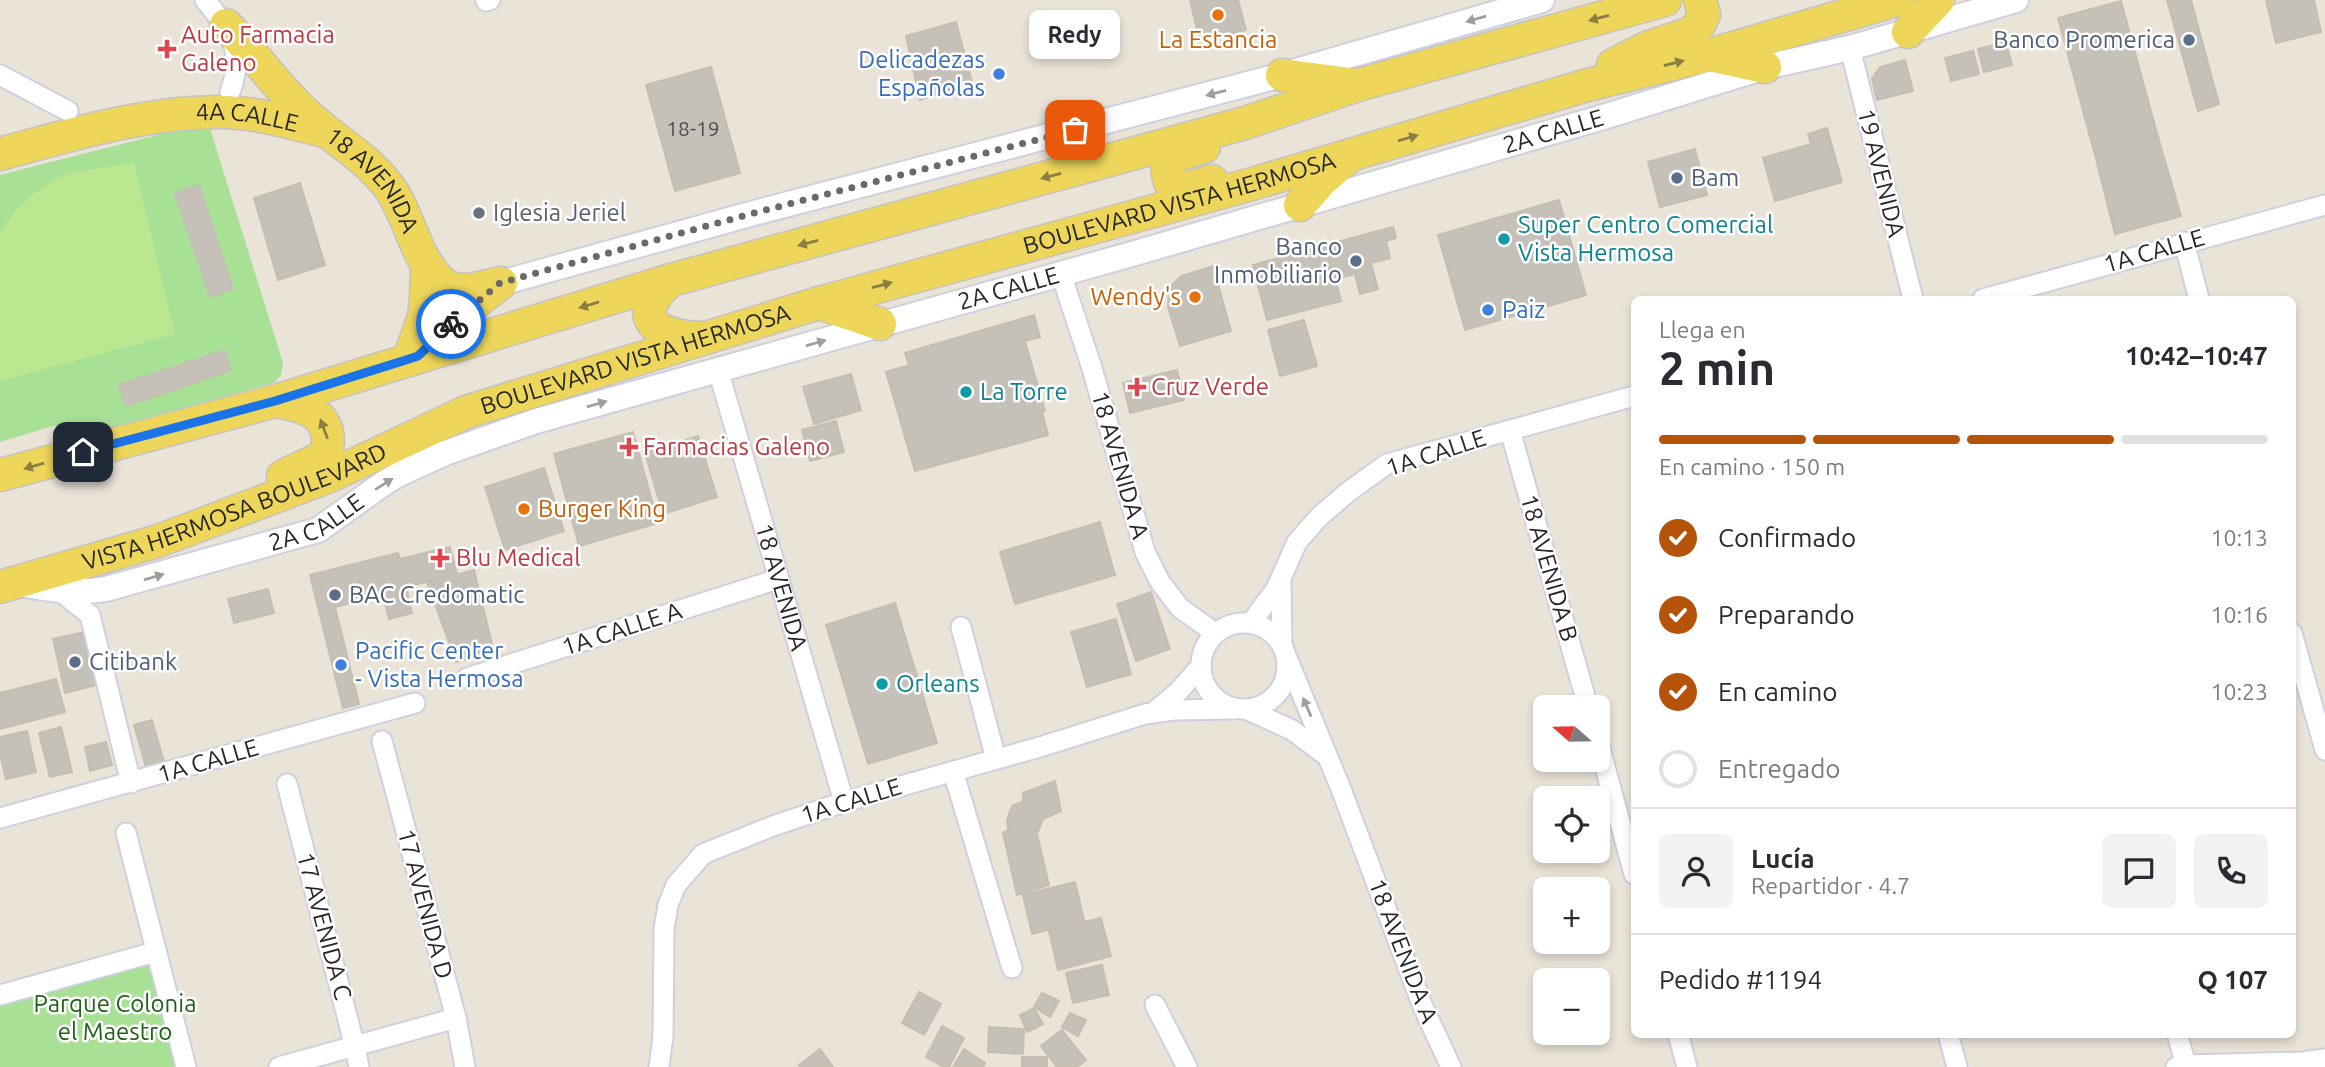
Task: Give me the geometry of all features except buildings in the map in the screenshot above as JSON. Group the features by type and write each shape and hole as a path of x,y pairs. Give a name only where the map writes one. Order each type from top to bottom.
{"main road":[{"path":"1584,86 1616,63 1696,29 1704,14 1700,0"},
{"name":"BOULEVARD VISTA HERMOSA","path":"158,541 330,476 466,412 819,303 1252,184 1584,86 1709,55 1897,0"},
{"path":"1908,32 1938,0"},
{"path":"0,475 275,401 671,280 1245,123 1358,85 1658,1"},
{"path":"226,25 301,110"},
{"path":"1709,55 1765,67"},
{"path":"1282,75 1358,85"},
{"path":"195,113 218,103 230,92"},
{"name":"4A CALLE","path":"163,116 194,102 230,92 258,94 301,110"},
{"path":"1252,184 1226,177 1197,186 1182,187 1170,182 1167,168 1171,160 1181,154 1270,128 1293,107"},
{"name":"18 AVENIDA","path":"301,110 373,168 390,188 433,274 451,288 465,291 500,283"},
{"name":"4A CALLE","path":"0,154 79,133 163,116 195,113 253,115 329,132"},
{"path":"1300,205 1343,161 1358,152"},
{"path":"414,358 424,317 427,264"},
{"path":"671,280 657,292 650,304 655,326 675,336 707,338"},
{"path":"414,358 461,314 500,283"},
{"path":"819,303 880,324"},
{"path":"158,541 319,459 327,451 328,438 320,418 305,408 275,401"},
{"name":"VISTA HERMOSA BOULEVARD","path":"7,585 158,541"}],"street":[{"path":"205,0 226,25 238,59 237,73 230,92"},
{"path":"500,283 754,213 1282,75 1542,0"},
{"name":"2A CALLE","path":"7,585 84,592 106,589 318,530 384,483 445,453 536,421 1300,205 1765,67 1850,48 2016,0"},
{"name":"19 AVENIDA","path":"1850,48 1912,296"},
{"path":"0,75 68,111"},
{"name":"1A CALLE","path":"1994,296 2325,205"},
{"path":"2183,242 2198,296"},
{"name":"18 AVENIDA A","path":"1060,274 1091,365 1145,552 1160,582 1181,608 1215,633"},
{"name":"18 AVENIDA","path":"718,370 844,802"},
{"name":"1A CALLE","path":"1251,623 1269,601 1297,542 1319,517 1387,464 1631,397"},
{"name":"18 AVENIDA B","path":"1510,430 1585,695"},
{"name":"1A CALLE","path":"1281,576 1284,652"},
{"name":"1A CALLE A","path":"467,678 778,579"},
{"path":"90,615 106,589"},
{"path":"60,591 90,615 131,783"},
{"path":"1241,709 1262,706 1274,698 1287,673 1284,652 1274,635 1264,627 1251,623 1226,626 1215,633 1207,643 1200,667 1210,694 1220,704 1241,709 1292,730 1327,757"},
{"path":"961,627 996,759"},
{"path":"2296,648 2325,750"},
{"name":"18 AVENIDA A","path":"1284,652 1423,1007 1451,1067"},
{"name":"1A CALLE","path":"1154,712 1178,692 1200,667"},
{"name":"1A CALLE","path":"0,818 415,703"},
{"name":"1A CALLE","path":"659,1067 663,1036 664,929 668,905 676,885 703,854 844,802 1154,712 1241,709"},
{"name":"17 AVENIDA D","path":"382,741 456,1018 465,1067"},
{"path":"953,771 1012,968"},
{"path":"1606,772 1631,863"},
{"name":"17 AVENIDA C","path":"287,785 357,1057"},
{"path":"127,833 186,1067"},
{"path":"0,995 155,952"},
{"path":"1155,1005 1187,1067"},
{"path":"279,1067 357,1057 456,1018"},
{"path":"1679,1038 1687,1067"},
{"path":"1949,1038 1957,1067"},
{"path":"2178,1038 2181,1066 2325,1059"}],"green space":[{"path":"208,122 283,363 281,375 275,382 61,445 56,425 0,442 0,175"},
{"path":"134,163 175,334 0,381 0,234 5,225 27,200 44,186 64,176"},
{"name":"Parque Colonia el Maestro","path":"153,956 183,1067 0,1067 0,999"}],"way so far":[{"path":"451,324 500,283 754,213 1075,130"}],"place":[{"name":"La Estancia","path":"1218,15"},
{"name":"Banco Promerica","path":"2189,40"},
{"name":"Auto Farmacia Galeno","path":"167,49"},
{"name":"Delicadezas Españolas","path":"999,74"},
{"name":"Redy","path":"1075,130"},
{"name":"Bam","path":"1677,178"},
{"name":"Iglesia Jeriel","path":"479,213"},
{"name":"Super Centro Comercial Vista Hermosa","path":"1504,239"},
{"name":"Banco Inmobiliario","path":"1356,261"},
{"name":"Wendy's","path":"1195,297"},
{"name":"Paiz","path":"1488,310"},
{"name":"Cruz Verde","path":"1137,387"},
{"name":"La Torre","path":"966,392"},
{"name":"Farmacias Galeno","path":"629,447"},
{"name":"Burger King","path":"524,509"},
{"name":"Blu Medical","path":"440,558"},
{"name":"BAC Credomatic","path":"335,595"},
{"name":"Citibank","path":"75,662"},
{"name":"Pacific Center - Vista Hermosa","path":"341,665"},
{"name":"Orleans","path":"882,684"}],"route":[{"path":"83,452 275,401 418,356 451,324"}]}
